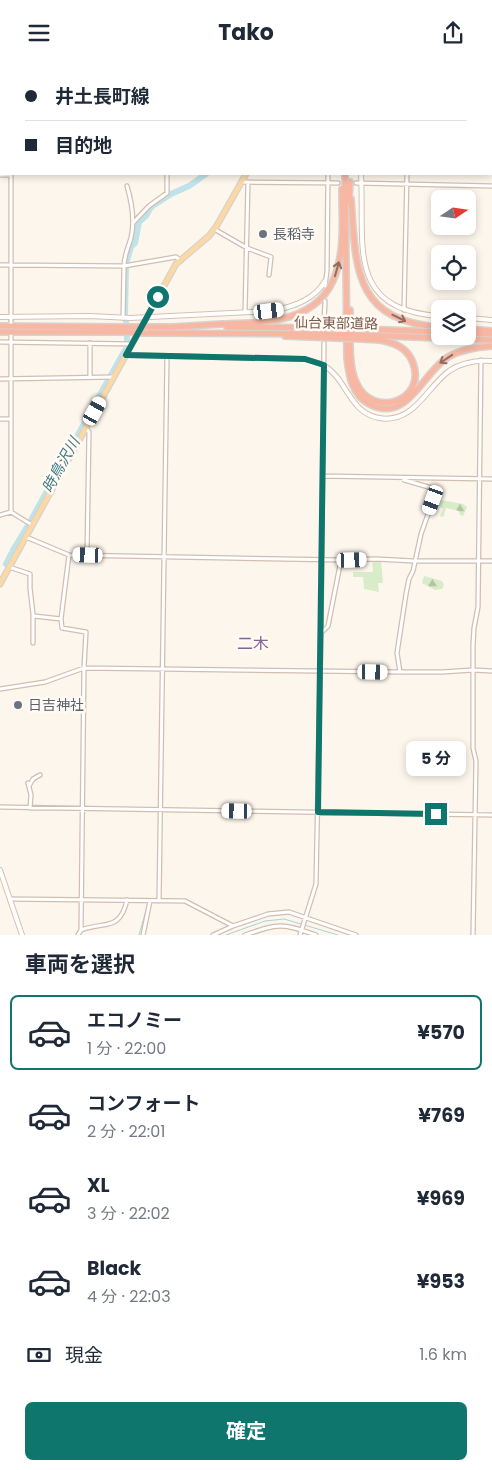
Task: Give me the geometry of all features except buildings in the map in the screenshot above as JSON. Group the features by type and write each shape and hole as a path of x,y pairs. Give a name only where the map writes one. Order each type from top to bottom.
{"highway":[{"path":"172,327 283,319 305,311 318,301 332,283 340,255 344,175"},
{"path":"344,175 347,358 351,383 358,394 372,405 383,408 394,407 411,397 429,375 447,358 469,349 492,346"},
{"path":"350,175 353,183 355,253 360,275 370,295 380,307 398,319 413,324 431,326"},
{"path":"353,183 351,331 354,378 362,392 374,401 389,403 402,398 410,391 414,382 415,372 411,357 403,349 389,342 361,334"},
{"name":"仙台東部道路","path":"0,326 125,330"},
{"name":"仙台東部道路","path":"147,330 172,327 492,340"},
{"name":"仙台東部道路","path":"0,332 147,330 337,333"},
{"path":"476,330 492,332"},
{"name":"仙台東部道路","path":"361,334 431,332"},
{"path":"476,333 492,332"}],"main road":[{"path":"1,581 146,317 180,260 209,236 246,175"}],"street":[{"path":"0,175 11,175 11,323"},
{"path":"133,224 150,206 167,193 167,175"},
{"path":"0,317 90,316 123,318 245,312 281,309 292,306 311,296 325,283 327,271 328,175"},
{"path":"361,175 363,254 367,272 376,291 404,311 431,315"},
{"path":"404,311 407,175"},
{"path":"242,182 338,183"},
{"path":"245,312 248,182"},
{"path":"353,183 492,186"},
{"path":"123,318 124,266 133,224 127,186"},
{"path":"214,229 246,248 271,257 269,275"},
{"path":"0,265 124,266 176,257 180,260"},
{"path":"324,322 325,301"},
{"path":"476,319 492,320"},
{"path":"11,336 11,512"},
{"path":"0,342 132,343"},
{"path":"90,343 90,377"},
{"path":"300,935 316,884 324,343"},
{"path":"126,355 305,359 324,365 335,375 349,396 363,412 386,419 399,417 414,408 447,372 461,364 492,361"},
{"path":"159,901 167,357"},
{"path":"473,935 476,761 474,748 473,670 474,628 478,607 482,361"},
{"path":"0,379 114,377"},
{"path":"0,419 11,419"},
{"path":"86,428 89,432 88,555"},
{"path":"323,476 492,479"},
{"path":"400,672 397,653 409,579 414,571 414,561 433,500 439,492 439,490 404,480 403,478"},
{"path":"0,515 11,512 32,525"},
{"path":"26,536 69,555 492,561"},
{"path":"69,555 61,619 62,628 86,633 81,930 78,935"},
{"path":"321,633 328,627 341,560"},
{"path":"9,566 30,574 33,643"},
{"path":"33,614 34,617 61,619"},
{"path":"0,689 45,682 84,667 400,672 492,671"},
{"path":"30,807 32,795 28,785 40,775"},
{"path":"0,807 492,815"},
{"path":"0,869 22,935"},
{"path":"10,899 185,901 233,926"},
{"path":"81,930 113,924 122,915 127,901"},
{"path":"143,935 150,901"},
{"path":"213,935 275,912 289,912 356,935"},
{"path":"245,935 276,925 287,925 316,935"}],"green space":[{"path":"436,499 463,504 467,507 463,516 460,515 459,511 446,508 444,516 441,517 443,509 437,504"},
{"path":"372,561 381,561 383,583 378,583 379,592 364,589 363,577 353,577 353,572 373,572"},
{"path":"424,576 442,581 444,585 442,589 435,590 422,583"}],"waterway":[{"name":"時鳥沢川","path":"126,264 131,247 135,243 139,222 146,216 151,207 205,175"},
{"name":"時鳥沢川","path":"125,313 126,268"},
{"name":"時鳥沢川","path":"126,321 127,340"},
{"name":"時鳥沢川","path":"111,375 125,350"},
{"name":"時鳥沢川","path":"30,522 107,382"},
{"name":"時鳥沢川","path":"13,550 27,527"},
{"name":"時鳥沢川","path":"6,564 11,554"},
{"path":"139,935 147,907"},
{"path":"226,935 265,921 284,919 338,935"}],"place":[{"name":"長稻寺","path":"263,234"},
{"name":"日吉神社","path":"18,705"}],"district":[{"name":"二木","path":"253,643"}],"route":[{"path":"158,297 126,355 305,359 324,365 318,812 436,814"}]}
